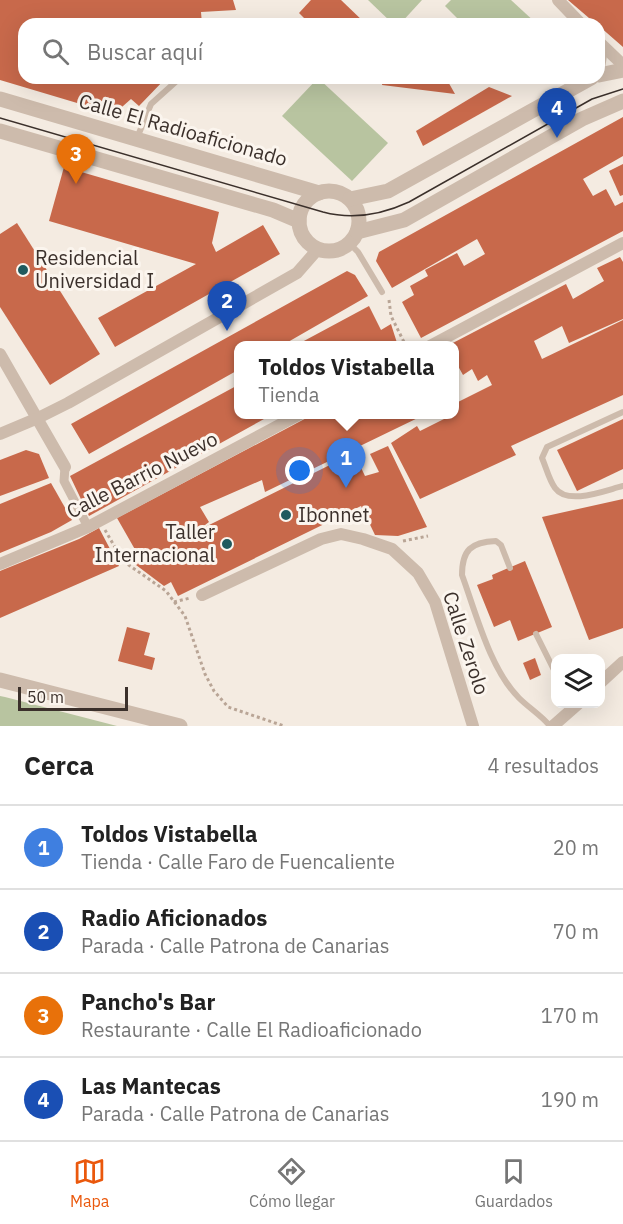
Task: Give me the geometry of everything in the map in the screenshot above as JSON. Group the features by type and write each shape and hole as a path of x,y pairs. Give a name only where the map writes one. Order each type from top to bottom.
{"street":[{"path":"558,0 575,18"},
{"path":"605,48 623,65"},
{"path":"605,74 623,69"},
{"path":"350,200 388,191 580,84"},
{"name":"Calle El Radioaficionado","path":"0,99 319,193"},
{"path":"353,238 359,216 356,207 341,193 330,191 319,193 305,203 299,220 302,235 318,249 337,250 353,238 405,220 582,118 623,101"},
{"path":"0,131 266,208 299,220"},
{"path":"438,341 623,243"},
{"path":"0,434 38,418 297,273 318,249"},
{"path":"0,354 65,467 64,481 88,527"},
{"name":"Calle Barrio Nuevo","path":"0,564 88,527 291,419"},
{"path":"202,595 321,539 341,534 388,547"},
{"name":"Calle Zerolo","path":"388,547 418,573 431,595 473,726"},
{"path":"605,678 623,662"},
{"path":"0,680 180,726"},
{"path":"552,726 572,708"}],"lane":[{"path":"136,138 151,104 173,84"},
{"path":"353,238 358,252 382,292"},
{"path":"623,412 547,447 542,458 556,490 563,495 582,496 623,486"},
{"path":"510,568 501,546 496,541 486,541 474,545 465,552 462,575 501,673 519,698 552,726"},
{"path":"536,634 551,666"}],"path":[{"path":"382,292 388,298 391,316 404,341"},
{"path":"106,532 123,561 166,591 185,616 205,674 214,691 228,707 284,726"},
{"path":"388,547 428,536"}],"green space":[{"path":"368,0 422,0 406,18 387,18"},
{"path":"451,0 511,0 530,18 457,18 445,6"},
{"path":"312,84 324,84 388,143 352,181 282,116"},
{"path":"0,696 5,697 117,726 0,726"}],"building":[{"path":"0,0 233,0 236,10 201,12 202,18 18,18 18,84 160,84 139,106 131,99 114,114 0,80"},
{"path":"311,0 341,0 360,18 304,18 299,13"},
{"path":"568,0 623,0 623,47 605,31 605,18 589,18"},
{"path":"449,84 455,94 382,85"},
{"path":"489,87 512,96 423,146 416,131"},
{"path":"623,117 623,156 583,179 593,196 606,189 615,206 623,202 623,231 421,338 402,302 414,295 410,286 428,276 425,270 457,253 464,266 485,254 477,239 392,288 376,261 379,252"},
{"path":"623,164 623,195 620,196 609,171"},
{"path":"64,167 219,212 212,243 216,252 263,225 280,254 115,347 98,318 196,264 49,221"},
{"name":"Residencial Universidad I","path":"17,223 100,354 50,385 0,307 0,234"},
{"path":"620,257 623,262 623,319 569,343 562,326 534,341 542,359 623,320 623,395 511,446 516,455 420,499 391,443 417,426 420,431 444,419 459,419 459,402 492,385 487,375 478,381 472,369 463,375 459,368 459,341 457,341 566,284 573,299 604,281 597,268"},
{"path":"347,271 355,275 368,296 290,341 234,341 234,372 89,454 71,424"},
{"path":"369,306 381,330 391,324 396,341 304,341"},
{"path":"234,387 234,419 264,419 89,516 70,476"},
{"path":"305,419 416,419 265,492 262,480 200,507 209,522 197,531 354,453 365,476 379,472 370,454 388,446 427,527 398,536 375,535 361,506 178,596 171,582 164,586 128,559 137,553 117,518"},
{"path":"623,419 623,469 577,491 557,450"},
{"path":"26,450 39,454 49,478 0,496 0,460"},
{"path":"51,483 72,520 51,532 0,553 0,504"},
{"path":"623,499 623,628 589,640 542,517"},
{"path":"99,528 119,566 0,618 0,571 79,539"},
{"path":"525,561 552,627 518,641 510,620 494,627 477,585 493,579 492,575"},
{"path":"127,627 150,633 144,655 155,658 152,670 118,661"},
{"path":"535,658 541,675 530,680 523,663"}],"tram line":[{"path":"0,118 323,212 356,216 377,213 409,202 592,99 623,89"}],"place":[{"name":"Las Mantecas","path":"557,138"},
{"name":"Pancho's Bar","path":"76,184"},
{"name":"Residencial Universidad I","path":"23,270"},
{"name":"Radio Aficionados","path":"227,331"},
{"name":"Toldos Vistabella","path":"346,488"},
{"name":"Ibonnet","path":"286,515"},
{"name":"Taller Internacional","path":"227,544"}]}
